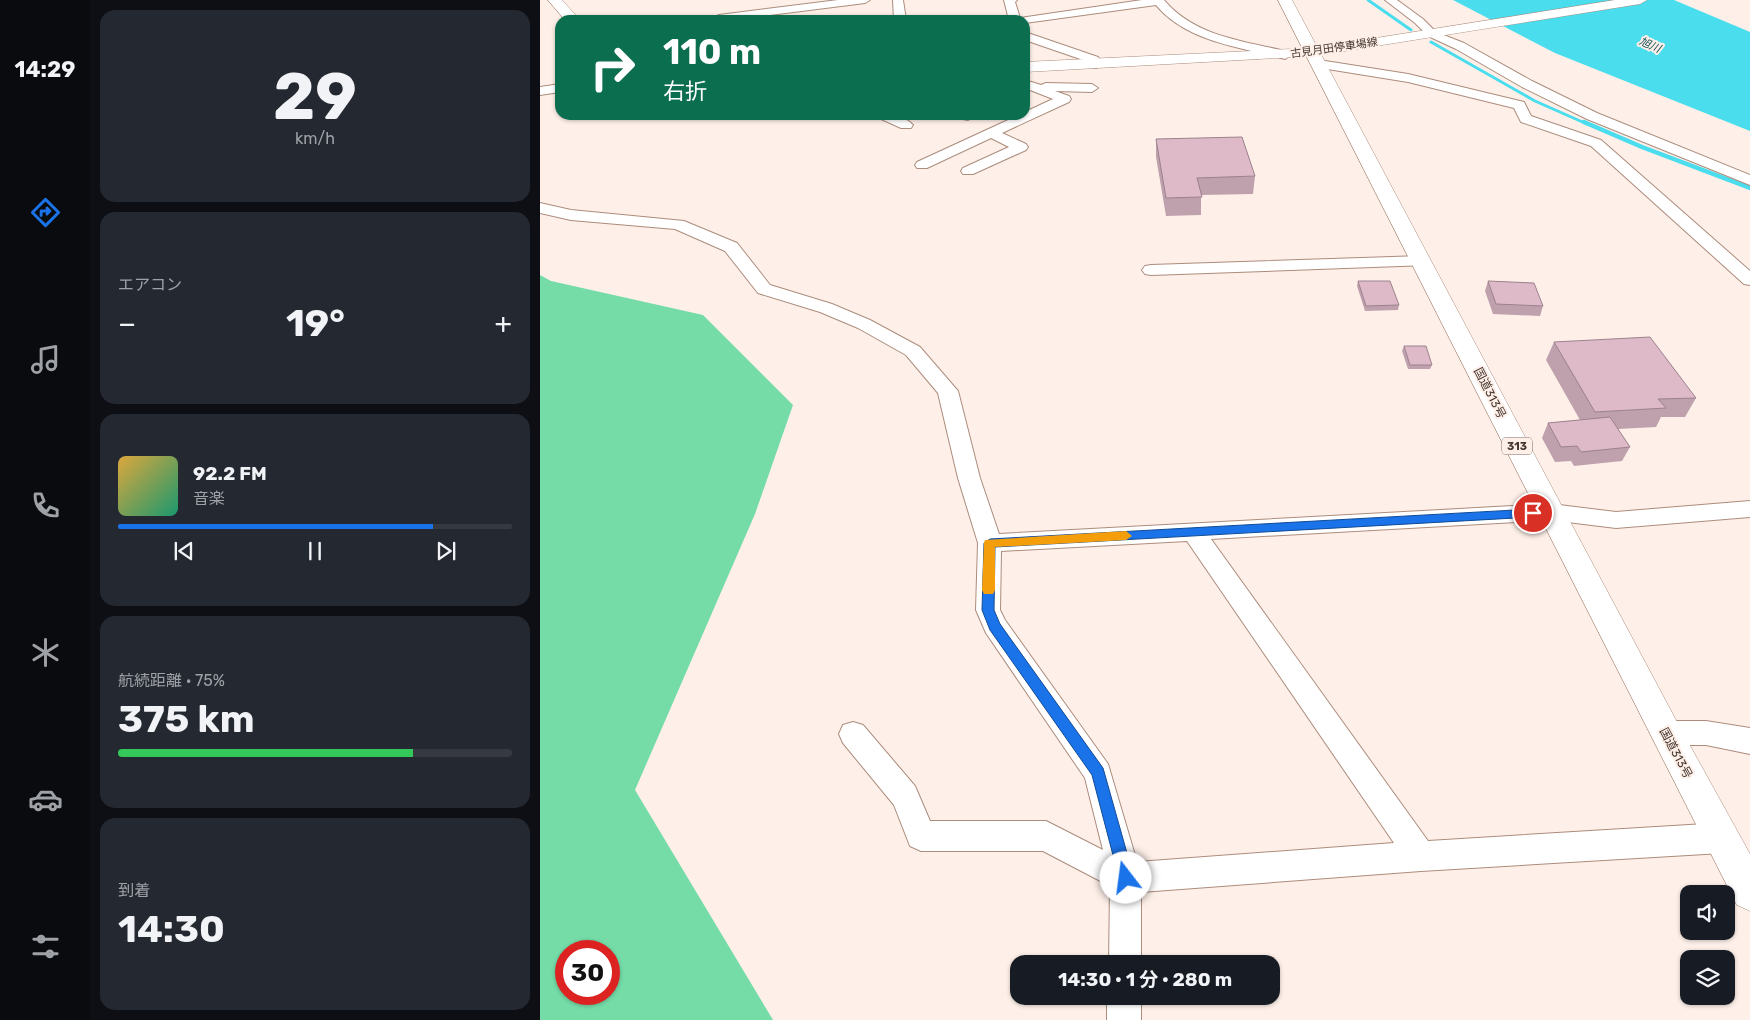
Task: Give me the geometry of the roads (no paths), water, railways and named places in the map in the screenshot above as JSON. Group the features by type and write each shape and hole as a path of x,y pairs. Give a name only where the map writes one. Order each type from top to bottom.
{"main road":[{"path":"555,0 568,15"},
{"name":"国道313号","path":"1285,0 1422,261 1665,733 1750,892"},
{"name":"古見月田停車場線","path":"1030,67 1285,55 1316,58 1432,34 1640,0"}],"street":[{"path":"718,15 781,5 864,0"},
{"path":"898,0 900,15"},
{"path":"1012,0 1009,0 1014,15"},
{"path":"1068,0 1078,12 1096,23"},
{"path":"1030,19 1158,0 1167,14 1191,28 1211,36 1285,55"},
{"path":"1390,0 1419,20 1432,34 1460,46 1527,84 1592,116 1750,180"},
{"path":"1030,34 1043,31"},
{"path":"1211,36 1227,58"},
{"path":"1030,37 1094,60 1096,64"},
{"path":"1316,58 1519,105 1526,120 1596,143 1750,280"},
{"path":"1030,87 1092,88"},
{"path":"1030,88 1064,99 1030,115"},
{"path":"540,91 555,89"},
{"path":"895,120 906,125"},
{"path":"922,165 1019,120"},
{"path":"968,171 1021,147 991,133"},
{"path":"1609,153 1624,150"},
{"path":"540,208 571,215 678,224 731,248 764,289 826,308 864,324 913,351 948,391 968,478 990,543 988,610 995,626 1098,773 1126,878 1125,955"},
{"path":"1151,270 1422,261"},
{"path":"990,543 1551,512 1616,520 1750,509"},
{"path":"1193,532 1421,856"},
{"path":"1665,733 1706,732 1750,741"},
{"path":"853,734 905,796 922,836 1046,836 1126,878 1421,856 1722,838"},
{"path":"1124,1005 1124,1020"}],"water":[{"name":"旭川","path":"1453,0 1674,0 1750,32 1750,131 1555,53"}],"waterway":[{"path":"1368,0 1411,30"},
{"path":"1431,42 1535,101 1587,124"},
{"path":"1584,122 1642,147 1750,188"}]}
